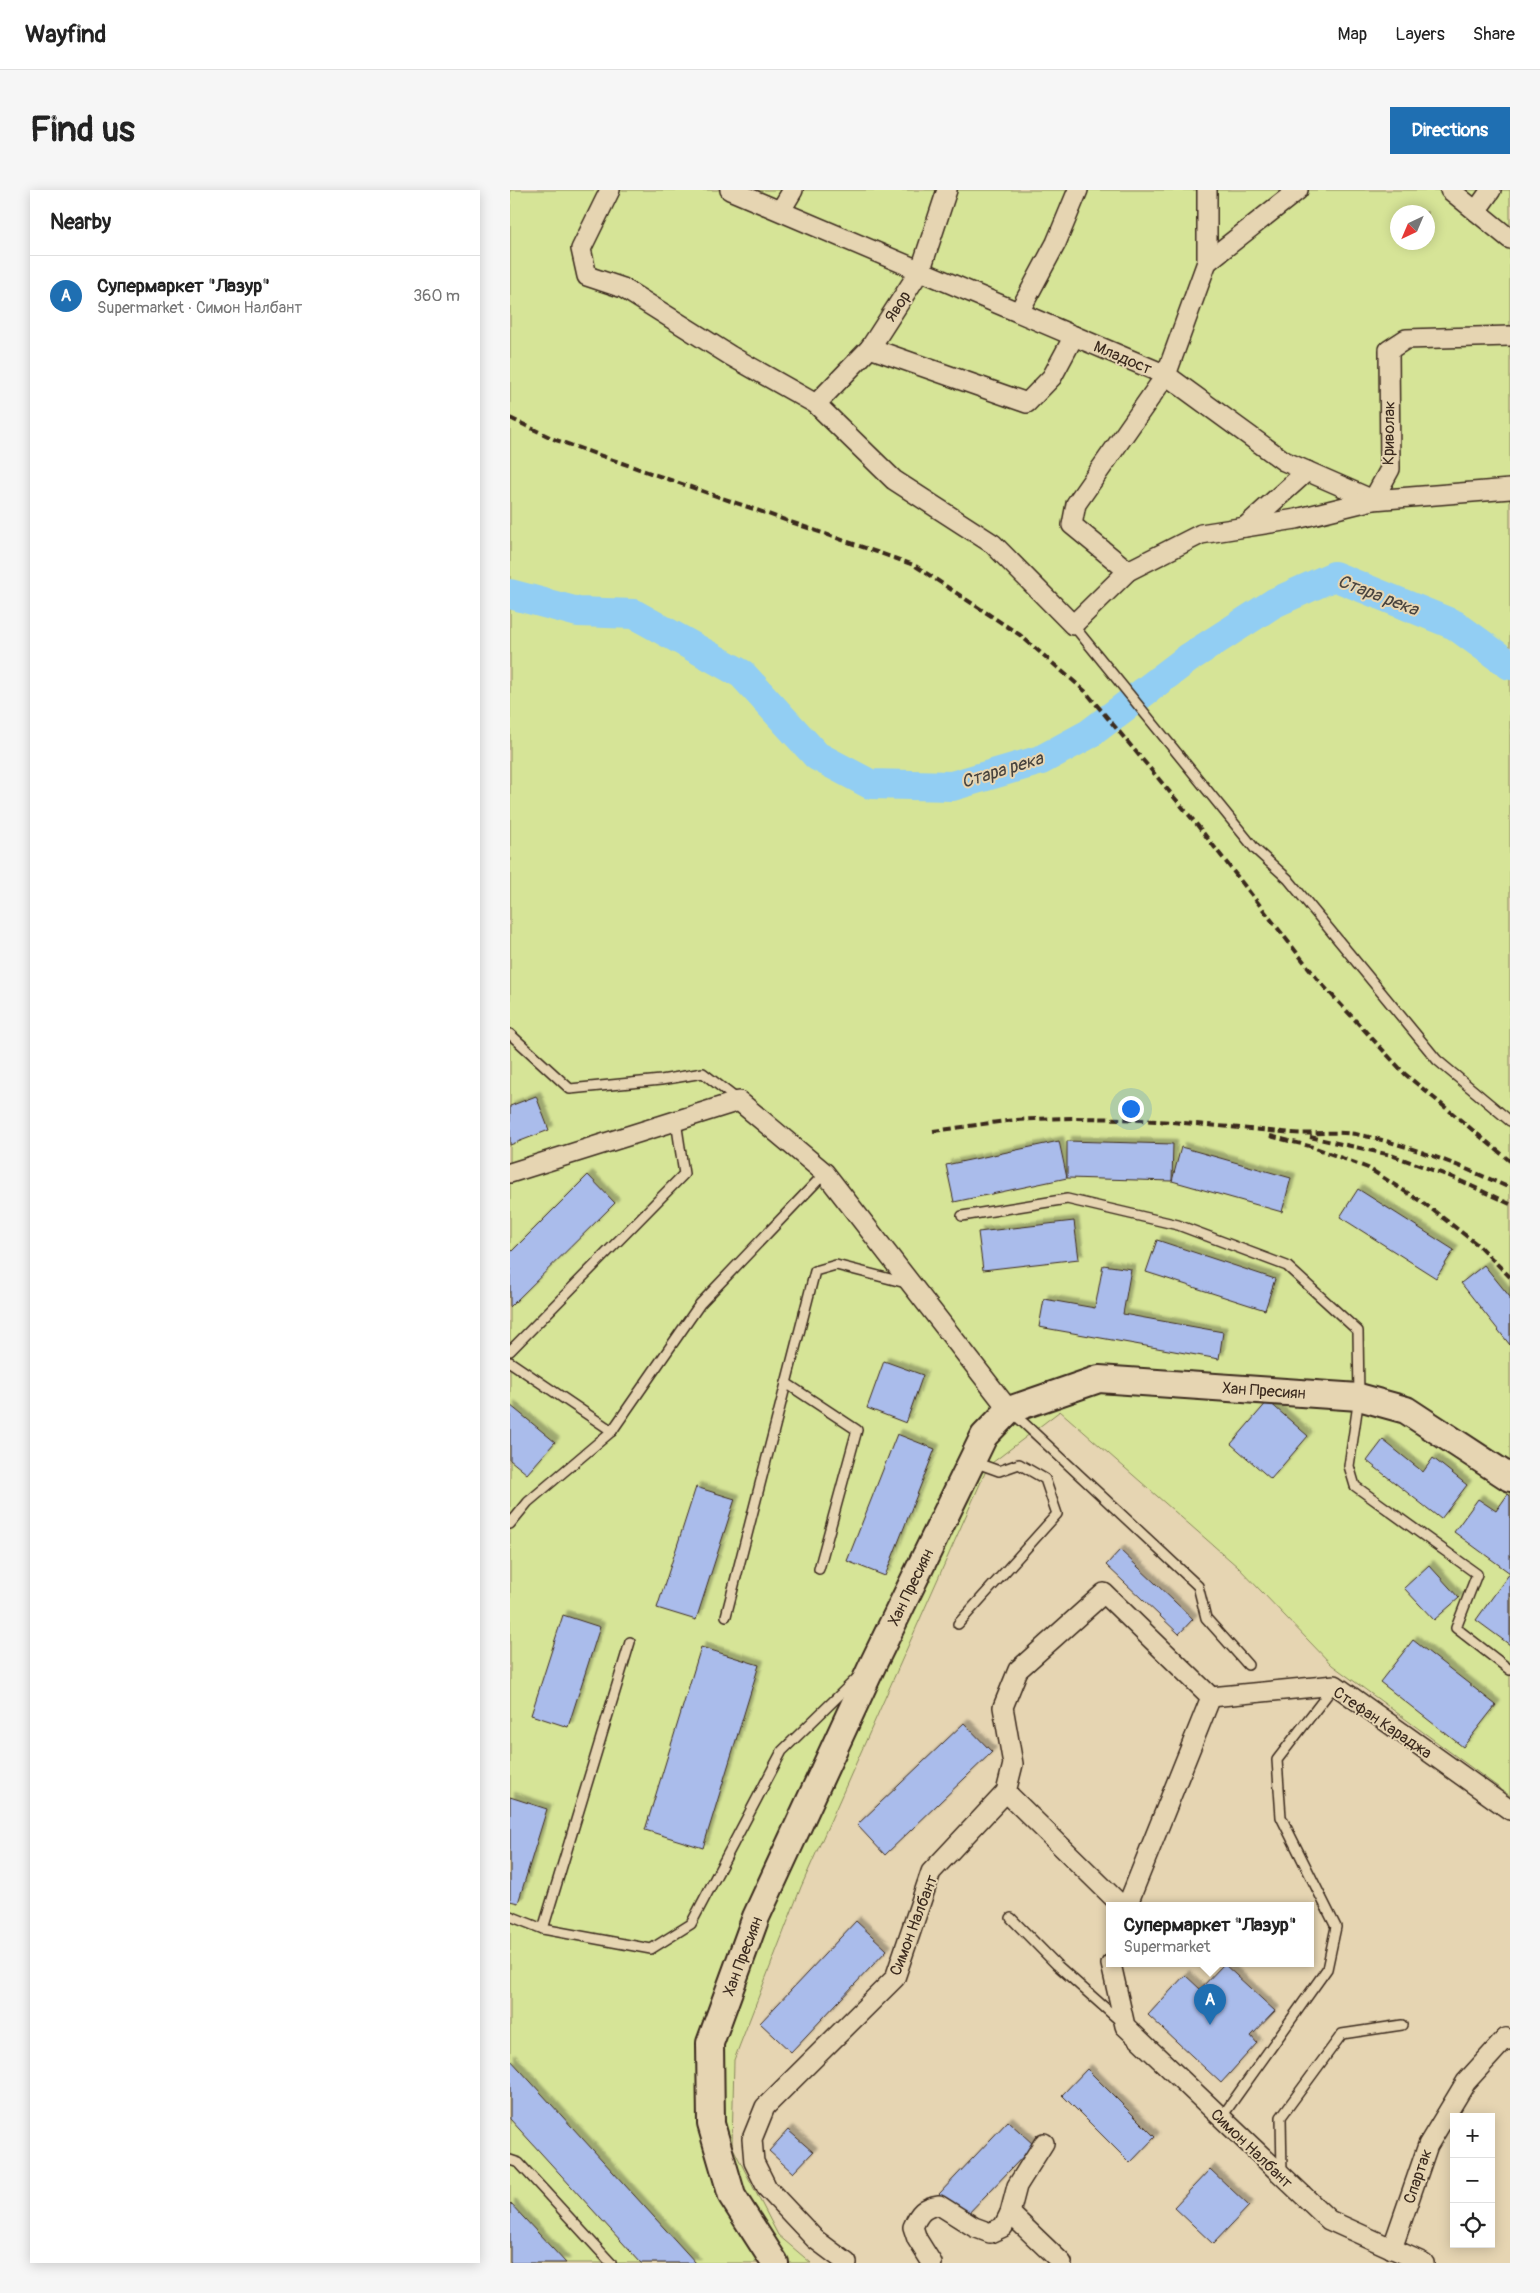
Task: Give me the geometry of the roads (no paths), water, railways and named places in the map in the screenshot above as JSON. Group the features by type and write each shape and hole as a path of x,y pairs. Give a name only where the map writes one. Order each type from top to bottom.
{"street":[{"path":"610,190 581,249 587,276 623,288 731,356 816,404 894,480 993,544 1073,625 1128,571 1201,534 1296,518 1373,500"},
{"name":"Младост","path":"730,190 921,269 1166,375 1284,461 1373,500 1510,489"},
{"path":"781,210 792,190"},
{"name":"Явор","path":"816,404 870,348 921,269 947,190"},
{"path":"1018,312 1056,243 1078,190"},
{"path":"1128,571 1072,525 1076,504 1166,375 1207,262 1207,190"},
{"path":"1207,262 1298,190"},
{"path":"1450,190 1510,238"},
{"path":"1476,211 1491,190"},
{"path":"870,348 1028,402 1052,377 1074,336"},
{"name":"Криволак","path":"1373,500 1390,469 1389,350 1406,339 1510,336"},
{"path":"1245,527 1307,471"},
{"path":"510,1173 739,1101 825,1173 1009,1410"},
{"name":"Хан Пресиян","path":"775,2263 732,2196 712,2124 710,2042 756,1917 874,1662 970,1461 984,1436 1009,1410 1099,1379 1359,1397 1406,1410 1510,1478"},
{"name":"Симон Налбант","path":"847,2263 815,2239 767,2188 754,2162 752,2139 765,2107 895,1978 931,1872 1006,1792 1013,1764 1003,1707 1018,1670 1104,1593 1211,1697"},
{"name":"Стефан Караджа","path":"1211,1697 1335,1685 1510,1810"},
{"path":"1129,1902 1211,1697"},
{"path":"1006,1792 1118,1902"},
{"path":"1112,1967 1125,2026"},
{"name":"Симон Налбант","path":"1125,2026 1329,2220 1424,2263"},
{"name":"Спартак","path":"1392,2249 1428,2145 1466,2082 1508,2039"},
{"path":"932,2263 918,2240 913,2227 918,2214 928,2206 939,2205 974,2227 990,2233 1003,2227 1018,2186 1044,2143"},
{"path":"1010,2212 1062,2263"}],"lane":[{"path":"1073,625 1255,849 1288,879 1437,1060 1510,1121"},
{"path":"510,1034 570,1088 661,1080 703,1073 739,1101"},
{"path":"510,1351 684,1174 676,1121"},
{"path":"510,1524 528,1502 612,1431 700,1304 825,1173"},
{"path":"962,1216 1067,1199 1178,1225 1287,1266 1358,1331 1359,1397 1349,1466 1355,1486 1478,1574 1456,1628 1510,1670"},
{"path":"726,1616 815,1271 836,1265 911,1284"},
{"path":"510,1362 612,1431"},
{"path":"786,1383 857,1430 819,1569"},
{"path":"1009,1410 1198,1586 1206,1618 1248,1665"},
{"path":"958,1624 1057,1514 1044,1479 1019,1464 999,1471 970,1461"},
{"path":"543,1929 630,1642"},
{"path":"510,1916 543,1929 651,1949 691,1924 782,1751 874,1662"},
{"path":"1221,2118 1327,1969 1336,1926 1281,1817 1277,1760 1335,1685"},
{"path":"1011,1918 1057,1965 1125,2026"},
{"path":"1282,2176 1281,2116 1342,2034 1402,2025"},
{"path":"510,2160 519,2163 611,2263"}],"waterway":[{"name":"Стара река","path":"510,594 578,612 634,614 742,674 817,756 870,784 952,786 1041,760 1089,734 1190,657 1274,603 1334,576 1455,625 1510,665"}],"railway":[{"path":"510,418 556,440 914,565 1020,635 1085,691 1194,821 1319,981 1405,1074 1510,1161"},
{"path":"933,1131 1035,1119 1099,1118 1164,1121 1292,1133 1352,1134 1379,1139 1417,1151 1510,1188"},
{"path":"1270,1136 1313,1147 1368,1168 1425,1204 1478,1245 1510,1277"},
{"path":"1310,1137 1391,1155 1452,1177 1510,1204"}],"place":[{"name":"Супермаркет \"Лазур\"","path":"1210,2025"}]}
